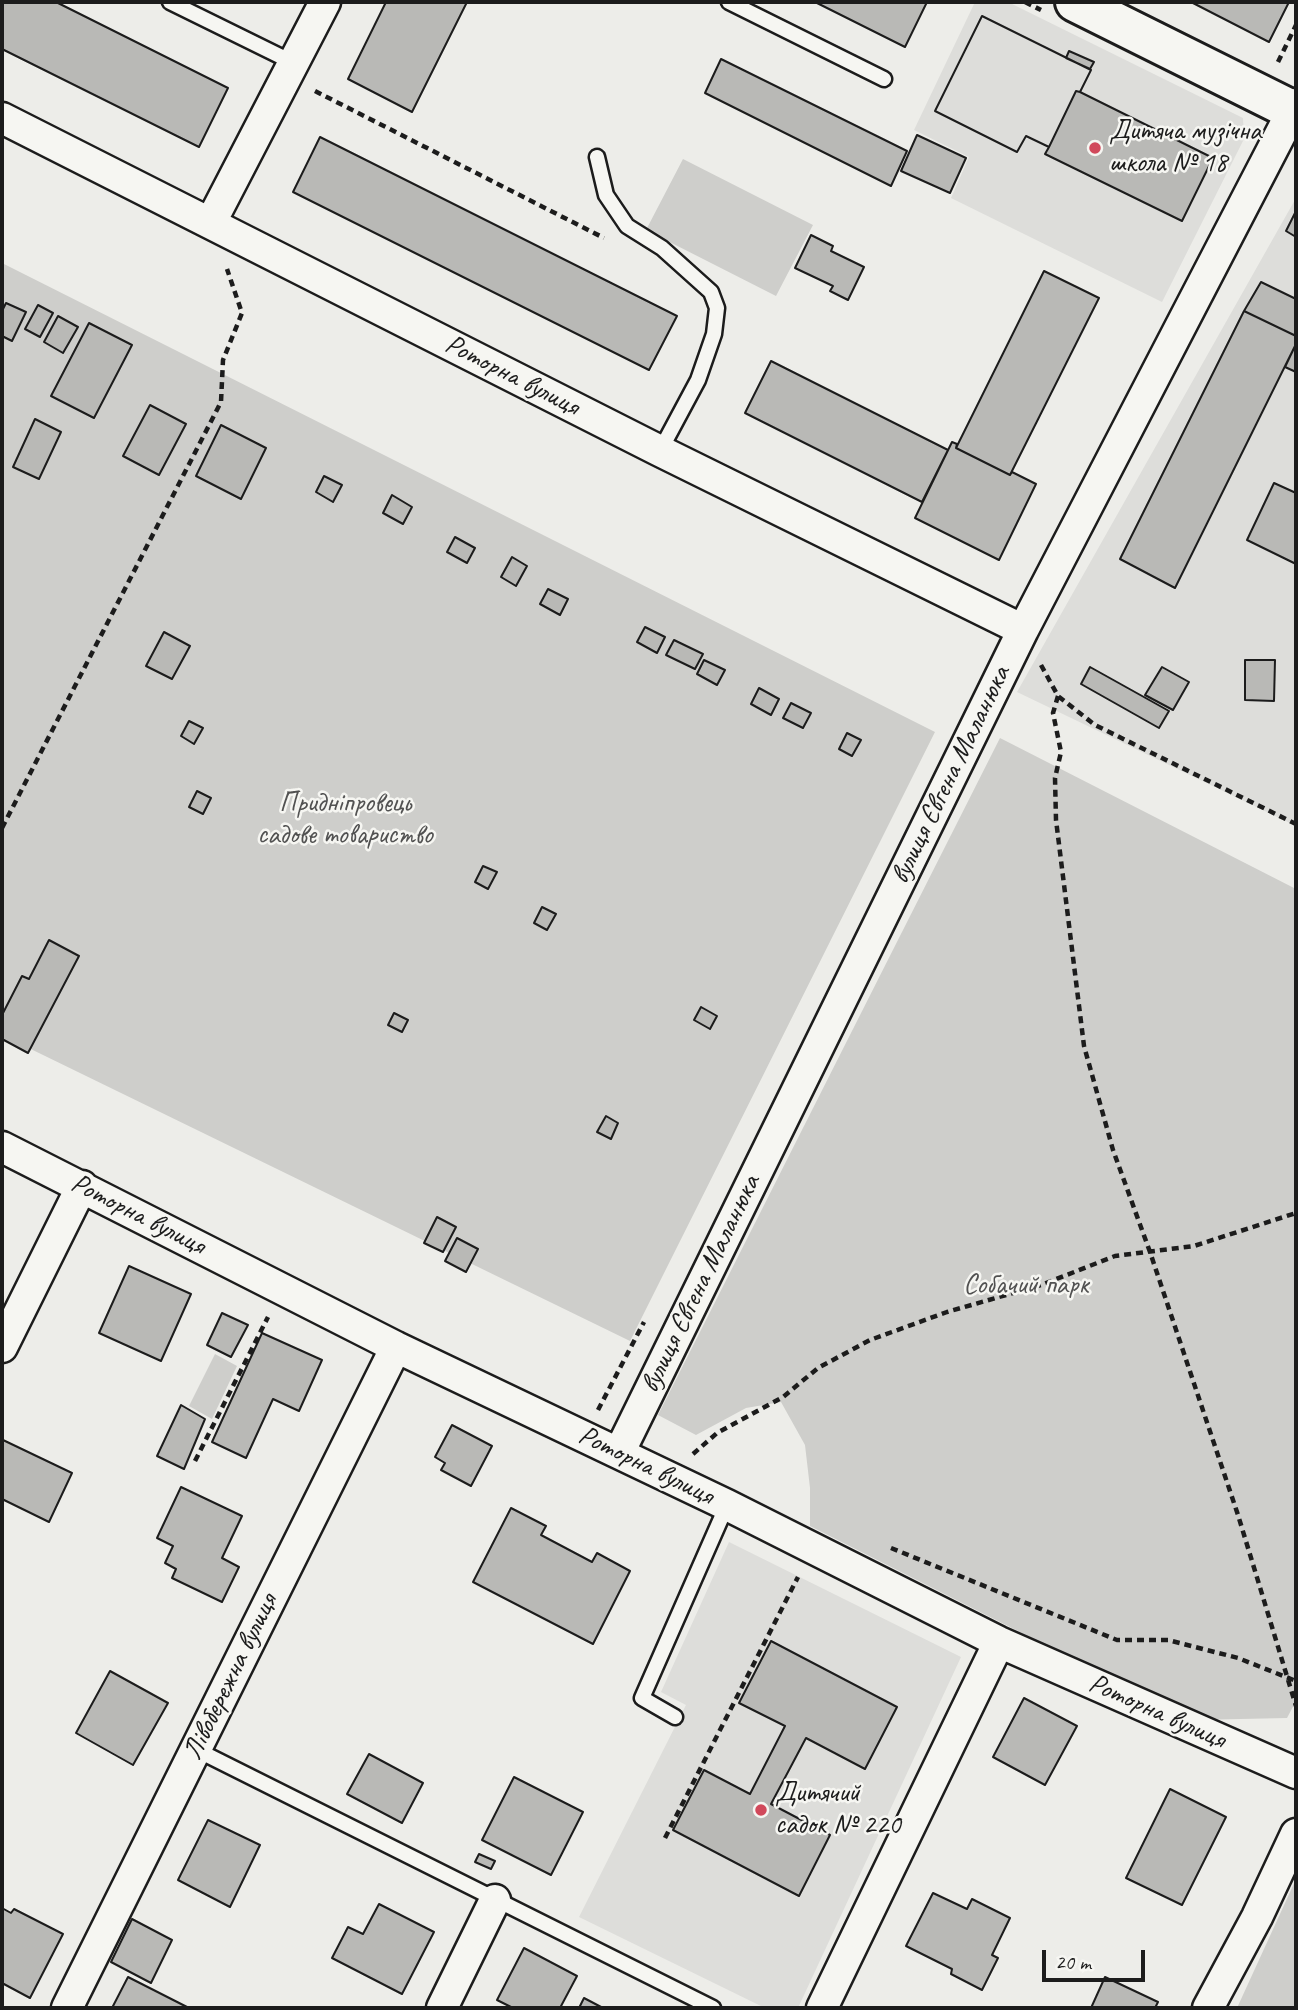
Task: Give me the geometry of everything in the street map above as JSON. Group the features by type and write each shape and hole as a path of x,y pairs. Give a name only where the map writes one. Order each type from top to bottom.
{"street":[{"path":"211,222 325,2"},
{"path":"1075,2 1295,109"},
{"name":"вулиця Євгена Маланюка","path":"619,1453 1023,630 1295,109"},
{"name":"Роторна вулиця","path":"2,118 660,451 1023,630"},
{"name":"Роторна вулиця","path":"2,1147 396,1347 727,1505 999,1643 1296,1773"},
{"path":"2,1348 82,1186"},
{"name":"Лівобережна вулиця","path":"67,2008 396,1347"},
{"path":"822,2008 999,1643"},
{"path":"1208,2008 1257,1917 1296,1834"},
{"path":"442,2008 495,1900"}],"lane":[{"path":"170,2 290,70"},
{"path":"729,2 884,79"},
{"path":"597,157 606,195 627,226 662,248 711,292 716,308 714,334 698,380 660,451"},
{"path":"675,1717 642,1698 727,1505"},
{"path":"195,1749 713,2008"}],"path":[{"path":"290,70 614,243"},
{"path":"2,828 221,402 223,360 242,313"},
{"path":"1023,630 1058,696 1095,725 1296,824"},
{"path":"1058,696 1053,713 1061,752 1055,778 1056,820 1084,1046 1113,1150 1238,1515 1296,1706"},
{"path":"668,1477 717,1433 783,1396 818,1368 870,1340 947,1312 1041,1285 1115,1256 1194,1246 1296,1213"},
{"path":"195,1461 269,1315"},
{"path":"880,1544 1117,1640 1168,1640 1238,1658 1296,1681"},
{"path":"665,1838 800,1573"}],"shaded area":[{"name":"Дитяча музічна школа № 18","path":"975,2 1008,2 1243,118 1244,139 1162,302 951,198 969,157 914,130"},
{"path":"1296,198 1296,826 1017,692"},
{"name":"Дитячий садок № 220","path":"729,1542 961,1657 798,2008 765,2008 579,1917 686,1705 661,1692"}],"green space":[{"path":"683,159 813,225 776,296 646,230"},
{"name":"Придніпровець садове товариство","path":"2,263 935,732 630,1341 2,1035"},
{"name":"Собачий парк","path":"1000,738 1296,889 1296,1701 1287,1718 1194,1720 810,1526 810,1488 805,1445 781,1402 746,1408 696,1435 658,1415"},
{"path":"215,1354 237,1366 212,1419 189,1406"},
{"path":"1296,1879 1296,2008 1237,2008"}],"building":[{"path":"2,2 56,2 228,88 199,147 2,49"},
{"path":"386,2 467,2 412,112 348,79"},
{"path":"815,2 927,2 905,47"},
{"path":"1191,2 1289,2 1269,42"},
{"path":"982,16 1091,70 1080,92 1213,158 1182,221 1045,154 1049,147 1026,136 1017,152 935,111"},
{"path":"982,16 1091,70 1080,92 1076,91 1049,147 1026,136 1017,152 935,111"},
{"path":"1069,51 1094,62 1090,69 1066,58"},
{"path":"721,59 907,151 891,186 705,93"},
{"path":"917,135 966,158 950,193 901,171"},
{"path":"320,137 677,316 649,370 293,192"},
{"path":"1296,211 1296,237 1286,231"},
{"path":"811,235 833,246 831,251 864,267 848,300 830,291 833,286 795,268"},
{"path":"1044,271 1099,298 1010,475 956,448"},
{"path":"1261,282 1296,299 1296,336 1244,311"},
{"path":"6,303 26,312 12,341 2,336 2,311"},
{"path":"38,305 53,313 40,337 25,329"},
{"path":"1244,311 1296,336 1296,344 1175,588 1120,559"},
{"path":"58,316 78,327 63,353 44,342"},
{"path":"89,323 132,345 94,418 51,396"},
{"path":"1296,344 1296,372 1285,367"},
{"path":"771,361 948,450 922,502 745,413"},
{"path":"150,405 186,424 159,475 123,456"},
{"path":"35,419 61,432 39,479 13,467"},
{"path":"221,425 266,448 241,499 196,476"},
{"path":"952,442 957,444 956,448 1010,475 1012,472 1036,484 999,560 915,518"},
{"path":"324,476 342,485 333,502 316,492"},
{"path":"1274,483 1296,493 1296,564 1247,540"},
{"path":"392,495 412,507 403,524 383,513"},
{"path":"455,537 475,548 467,563 447,552"},
{"path":"512,557 527,566 516,586 501,577"},
{"path":"548,589 568,599 560,615 540,604"},
{"path":"645,627 665,637 657,653 637,642"},
{"path":"164,632 190,646 172,679 146,666"},
{"path":"674,640 703,654 695,669 666,655"},
{"path":"704,660 725,670 717,685 697,674"},
{"path":"1245,660 1275,660 1274,701 1245,700"},
{"path":"1090,667 1169,711 1159,728 1081,684"},
{"path":"1162,667 1189,682 1173,710 1145,695"},
{"path":"759,688 779,699 771,715 751,704"},
{"path":"791,703 811,713 803,728 783,718"},
{"path":"189,721 203,728 194,744 181,736"},
{"path":"847,733 861,740 852,756 839,749"},
{"path":"197,791 211,798 203,814 189,807"},
{"path":"483,866 497,872 488,889 475,882"},
{"path":"542,907 556,914 547,930 534,923"},
{"path":"49,940 79,956 28,1053 2,1039 2,1015 22,976 29,979"},
{"path":"701,1007 717,1016 710,1029 694,1020"},
{"path":"394,1013 408,1020 402,1032 388,1025"},
{"path":"606,1116 618,1123 611,1139 597,1132"},
{"path":"437,1217 456,1227 443,1252 424,1243"},
{"path":"457,1238 478,1249 466,1272 445,1261"},
{"path":"129,1266 191,1294 161,1361 99,1333"},
{"path":"222,1313 248,1325 231,1357 207,1345"},
{"path":"262,1333 322,1360 299,1411 273,1399 246,1458 212,1442"},
{"path":"181,1405 205,1419 184,1469 157,1456"},
{"path":"452,1425 492,1446 471,1486 441,1470 445,1463 435,1457"},
{"path":"3,1440 72,1473 49,1522 2,1499"},
{"path":"181,1487 242,1516 222,1558 239,1567 222,1602 172,1578 176,1569 165,1563 173,1546 157,1538"},
{"path":"511,1508 546,1526 541,1535 592,1562 597,1553 630,1571 593,1644 473,1582"},
{"path":"771,1641 897,1707 865,1769 806,1738 771,1804 830,1835 799,1896 673,1830 704,1770 750,1794 785,1726 739,1703"},
{"path":"110,1671 168,1703 133,1765 76,1733"},
{"path":"1024,1698 1077,1726 1045,1785 993,1757"},
{"path":"369,1754 423,1783 402,1823 347,1794"},
{"path":"514,1777 583,1812 551,1875 482,1840"},
{"path":"1170,1789 1226,1817 1182,1905 1126,1878"},
{"path":"208,1820 260,1845 230,1907 178,1880"},
{"path":"479,1854 495,1861 491,1869 475,1862"},
{"path":"933,1893 967,1909 972,1899 1010,1918 992,1955 998,1958 982,1990 951,1974 952,1969 906,1946"},
{"path":"379,1904 434,1932 402,1994 332,1958 348,1927 363,1934"},
{"path":"2,1908 11,1913 14,1909 63,1934 30,1998 2,1983"},
{"path":"132,1919 172,1940 151,1983 111,1962"},
{"path":"524,1948 577,1976 560,2008 513,2008 497,2000"},
{"path":"128,1977 189,2008 112,2008"},
{"path":"1105,1977 1158,2002 1155,2008 1091,2008"},
{"path":"584,1998 603,2008 579,2008"}],"place":[{"name":"Дитяча музічна школа № 18","path":"1095,148"},
{"name":"Дитячий садок № 220","path":"761,1810"}]}
